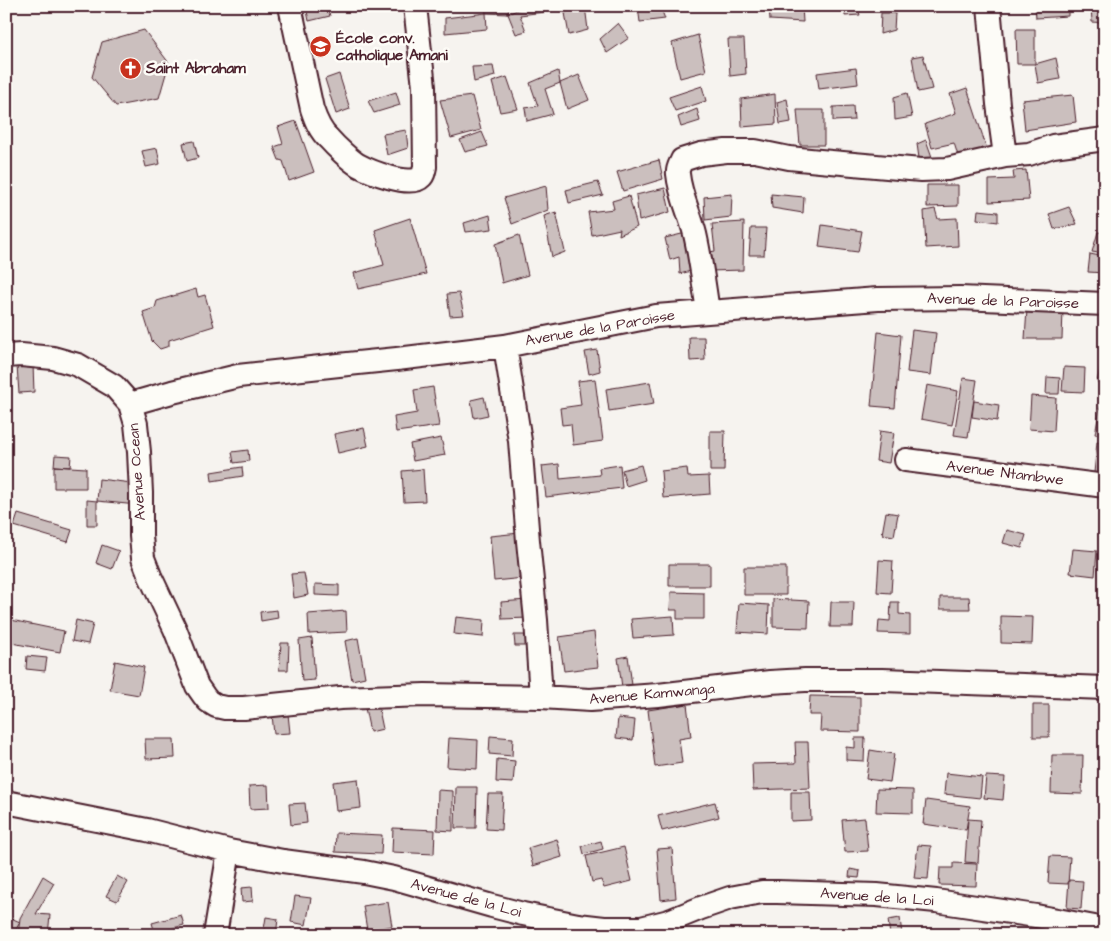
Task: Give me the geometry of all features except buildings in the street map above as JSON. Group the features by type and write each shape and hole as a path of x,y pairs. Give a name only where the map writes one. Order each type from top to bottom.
{"street":[{"path":"290,6 316,122 328,139 358,165 384,176 409,182 419,179 425,166 424,87 415,6"},
{"path":"989,6 1005,156"},
{"path":"708,311 695,234 682,195 678,173 682,160 701,154 726,150 755,151 789,158 921,170 947,169 1005,156 1029,154 1052,146 1105,139"},
{"name":"Avenue de la Paroisse","path":"130,404 238,376 505,346 656,316 878,299 960,298 1105,304"},
{"path":"505,346 520,441 536,620 540,696"},
{"name":"Avenue Ocean","path":"6,356 21,355 53,358 78,365 114,386 130,404 136,424 139,452 143,558 191,668"},
{"name":"Avenue Ntambwe","path":"906,460 1105,486"},
{"name":"Avenue Kamwanga","path":"191,668 204,696 212,704 225,708 259,707 340,698 425,695 540,696 590,700 622,699 770,682 805,680 883,680 1105,688"},
{"name":"Avenue de la Loi","path":"6,802 147,830 229,852 364,872 404,881 523,914 578,925 604,928 650,926 669,921 730,898 762,892 778,892 877,895 936,901 1036,916 1105,929"},
{"path":"215,935 229,852"}],"place":[{"name":"École conv. catholique Amani","path":"320,47"},
{"name":"Saint Abraham","path":"130,68"}]}
